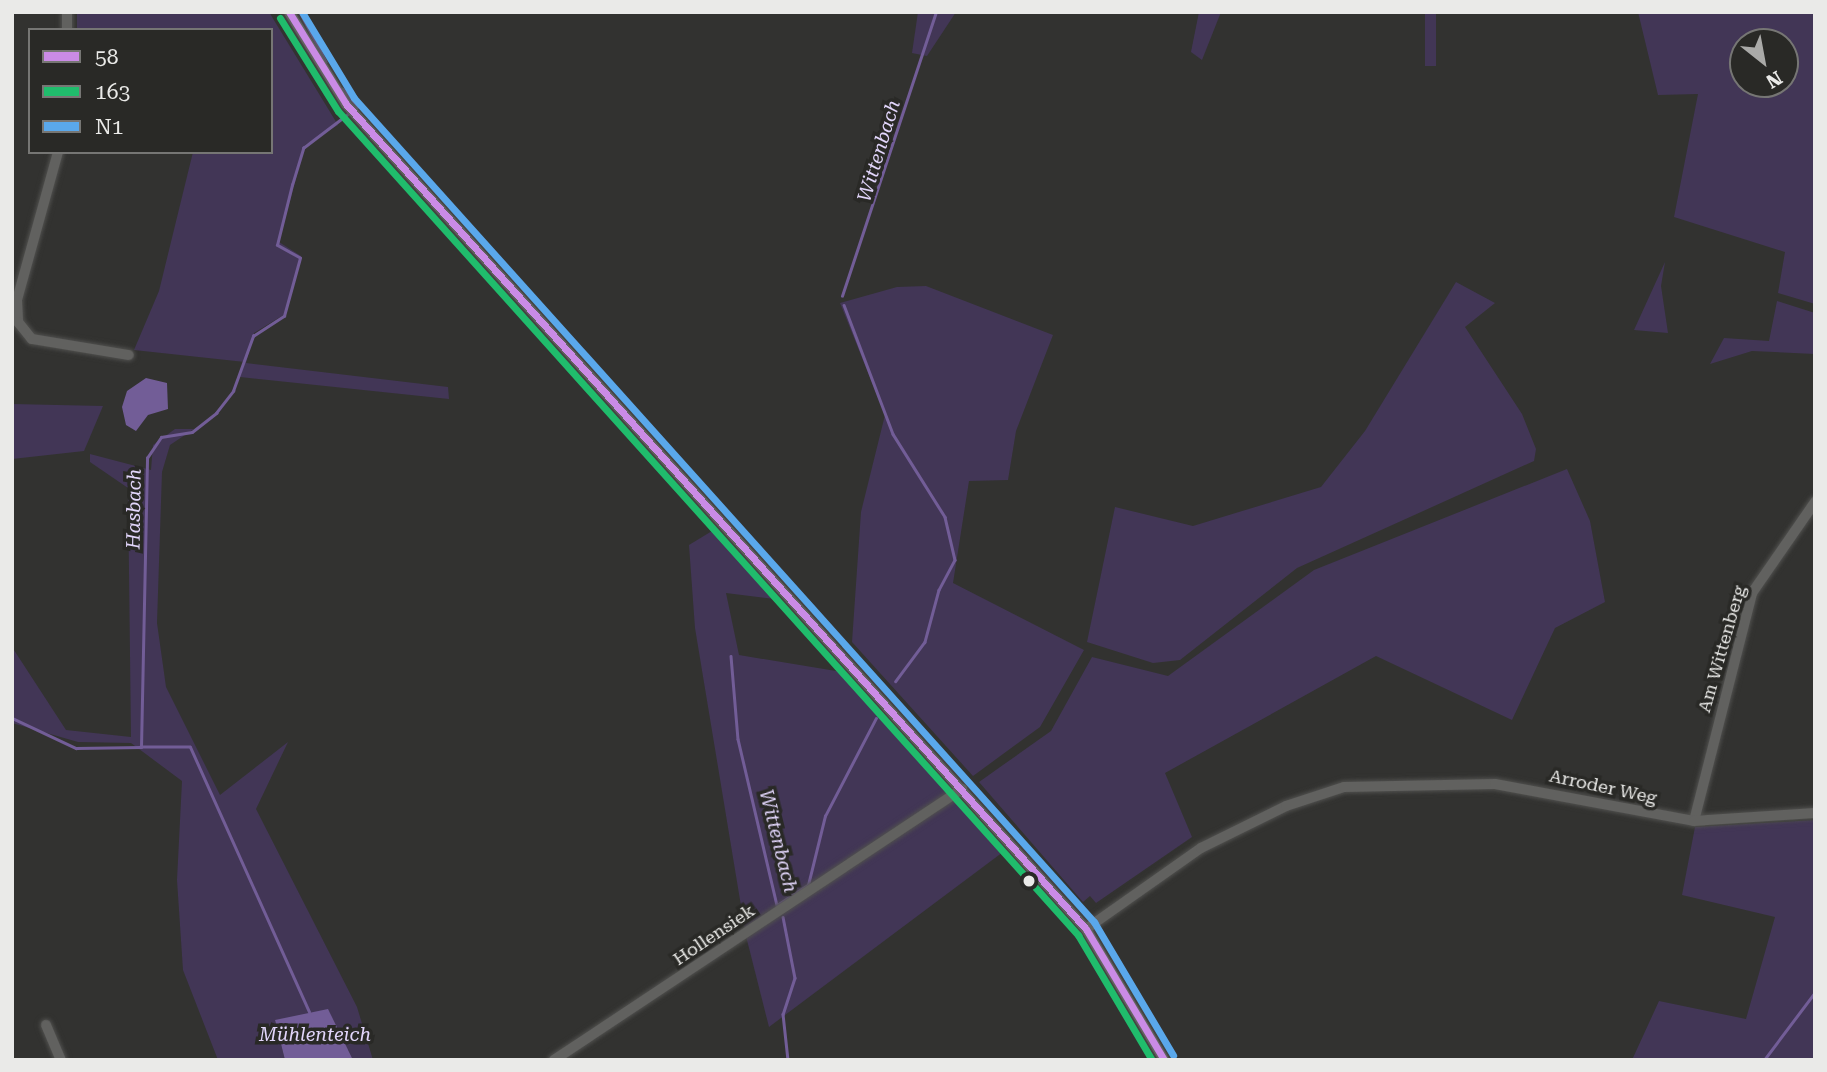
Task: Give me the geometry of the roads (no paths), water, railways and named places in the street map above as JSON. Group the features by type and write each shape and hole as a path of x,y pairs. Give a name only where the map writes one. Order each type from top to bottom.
{"street":[{"path":"289,12 355,115 1086,929 1164,1060"},
{"path":"57,154 17,300 18,322 32,338 129,355"},
{"name":"Am Wittenberg","path":"1694,821 1752,593 1815,502"},
{"name":"Arroder Weg","path":"1086,929 1201,848 1286,806 1344,788 1495,784 1694,821 1815,813"},
{"name":"Hollensiek","path":"554,1060 962,789"},
{"path":"46,1025 61,1060"}],"water":[{"path":"146,378 167,383 168,409 148,415 136,431 126,425 122,407 127,391"},
{"name":"Mühlenteich","path":"328,1009 353,1060 285,1060 275,1020"}],"waterway":[{"name":"Hasbach","path":"300,12 326,62"},
{"name":"Wittenbach","path":"842,296 936,12"},
{"name":"Hasbach","path":"309,1012 190,747 141,747 147,458 161,437 192,432 216,413 233,391 253,336 284,316 300,258 277,245 292,185 303,148 357,107 342,89"},
{"name":"Wittenbach","path":"844,305 893,434 945,517 955,560 939,590 925,642 896,681"},
{"name":"Wittenbach","path":"731,656 738,739 777,905 808,885 825,816 876,718"},
{"path":"12,718 76,748 141,747"},
{"name":"Wittenbach","path":"783,917 795,978 783,1014 788,1060"},
{"path":"1764,1060 1815,992"}]}
